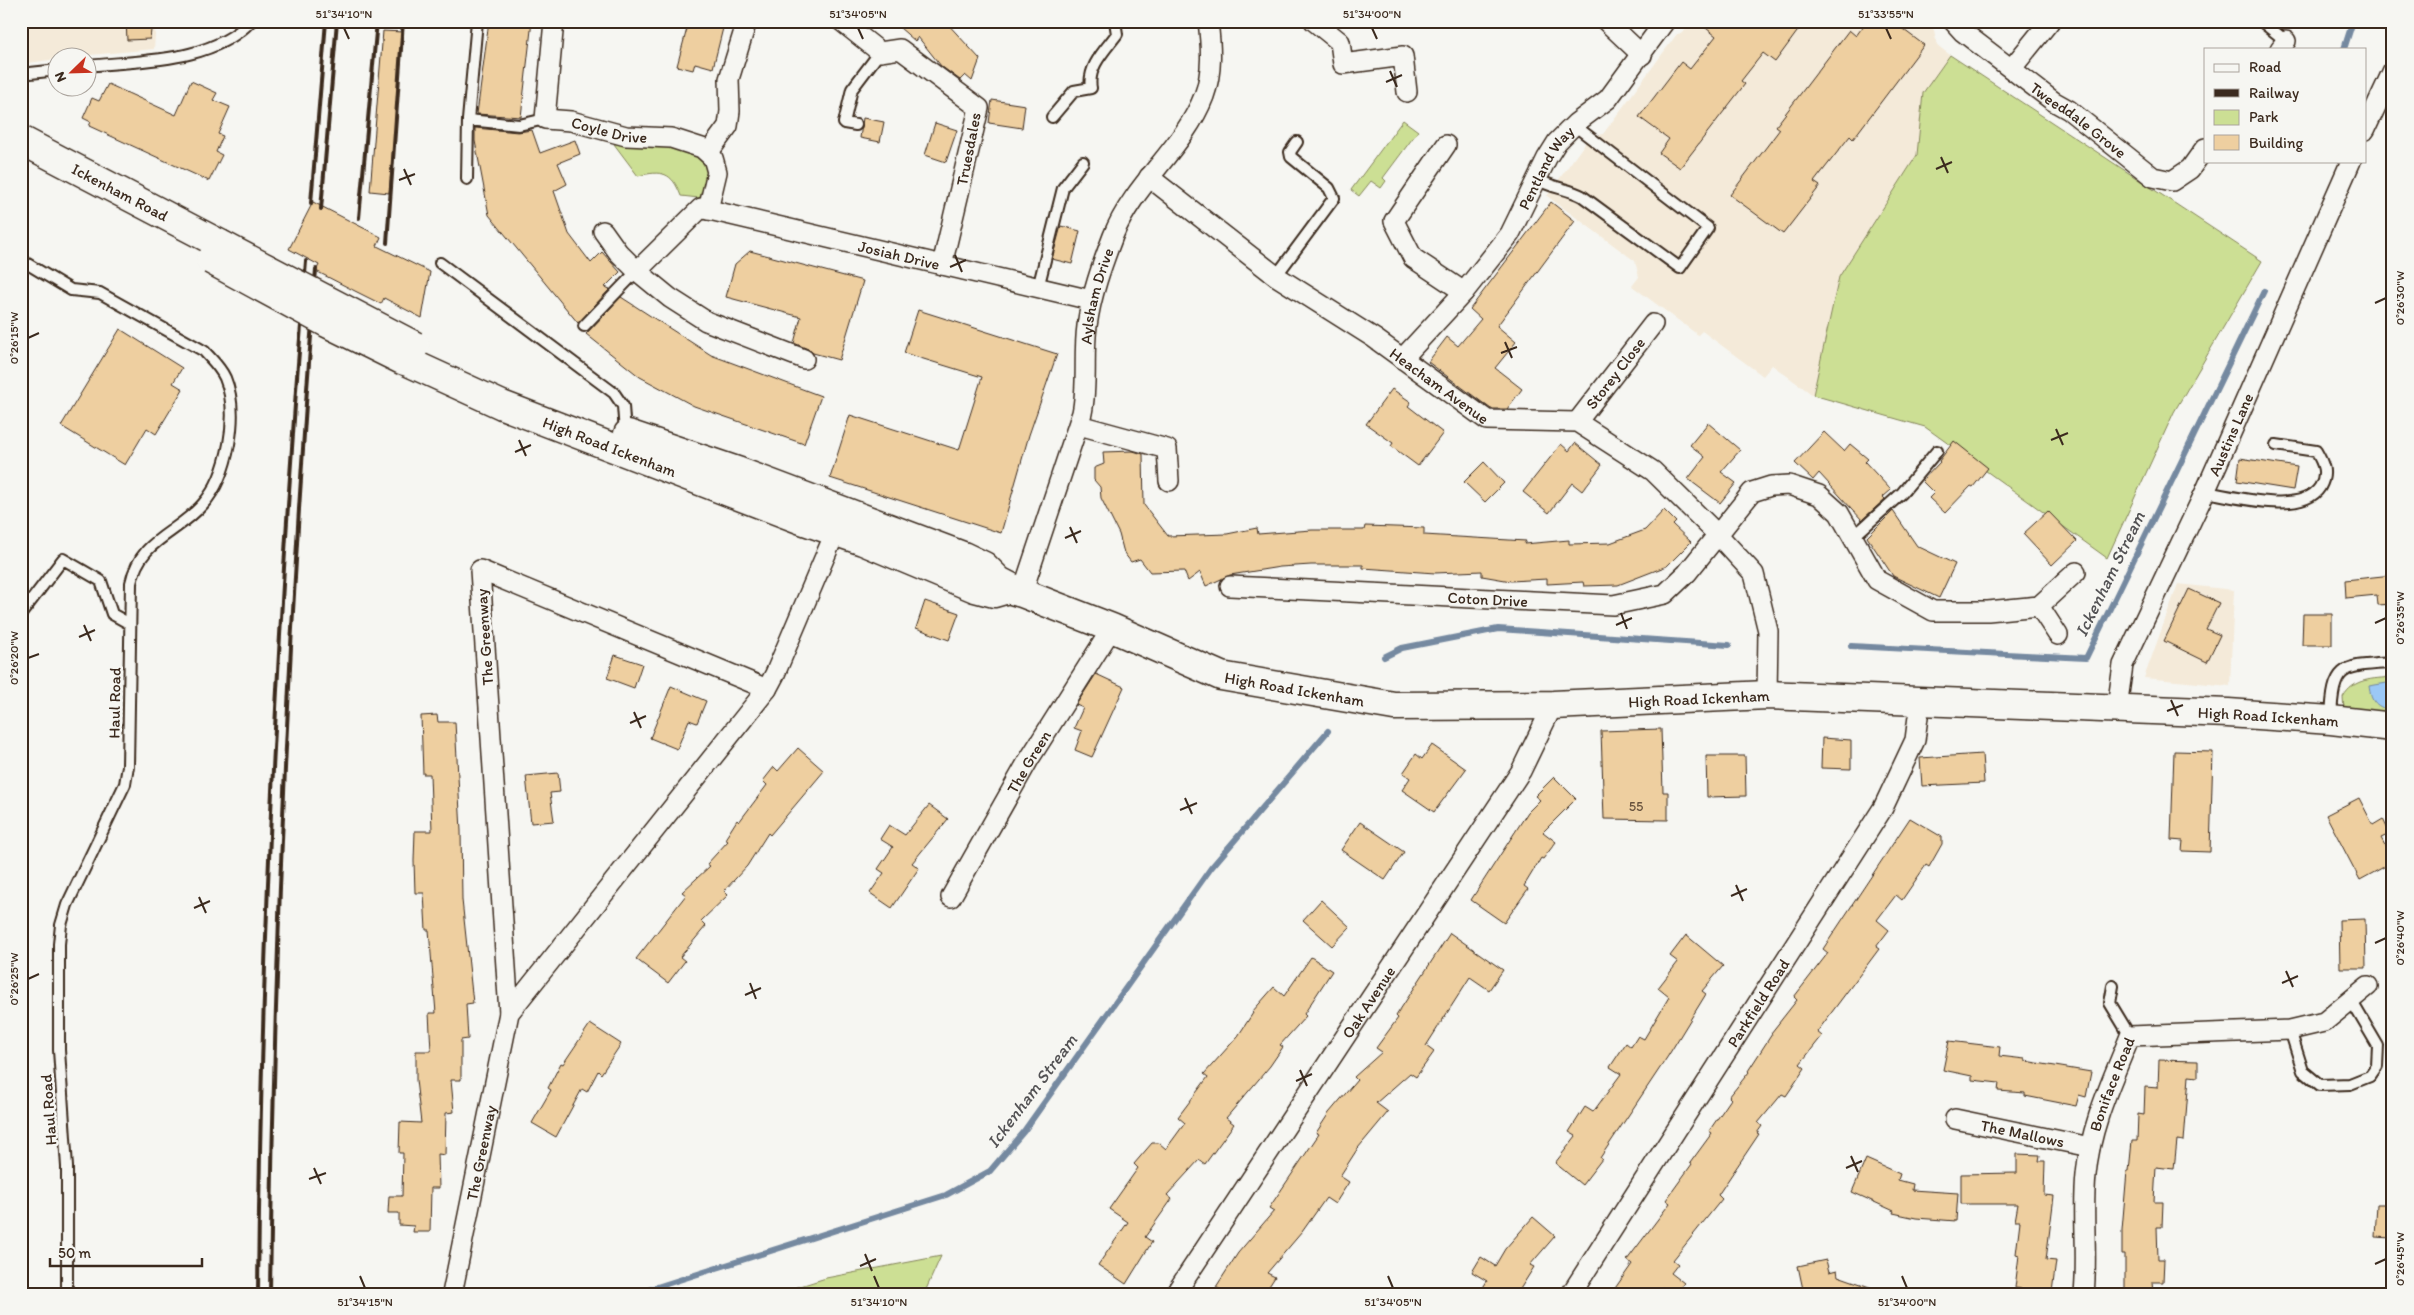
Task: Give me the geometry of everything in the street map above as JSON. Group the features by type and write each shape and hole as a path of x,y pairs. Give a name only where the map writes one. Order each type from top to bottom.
{"main road":[{"name":"Ickenham Road","path":"21,140 215,252"},
{"name":"Ickenham Road","path":"21,155 38,168 215,252"},
{"name":"High Road Ickenham","path":"215,252 327,323 625,433 840,521 975,588 994,593 1008,588 1022,593 1112,628 1221,676 1394,706 1553,705 1767,696 2117,708 2331,720 2393,727"},
{"name":"High Road Ickenham","path":"410,354 502,405 840,521"}],"street":[{"path":"545,119 554,21"},
{"path":"637,271 702,208 708,210 717,172 709,152 728,126 730,79 737,47 747,21"},
{"path":"842,21 880,52"},
{"path":"1314,21 1340,42 1343,64 1403,56 1407,92"},
{"path":"1606,21 1642,55"},
{"name":"Pentland Way","path":"1402,358 1464,292 1510,234 1547,158 1574,125 1608,100 1665,21"},
{"name":"Tweeddale Grove","path":"1953,21 1962,32 2012,68 2053,101 2069,110 2153,177 2172,181 2190,169 2204,149"},
{"path":"2012,68 2050,21"},
{"name":"Aylsham Drive","path":"1022,593 1079,425 1085,402 1086,328 1091,300 1120,219 1148,177 1190,123 1204,96 1210,67 1214,22"},
{"name":"Truesdales","path":"880,52 900,49 979,108 942,265"},
{"path":"2366,128 2393,70"},
{"name":"Coyle Drive","path":"545,119 571,121 631,137 671,138 695,145 709,152"},
{"path":"1446,145 1394,221 1413,258 1464,292"},
{"name":"Austins Lane","path":"2117,708 2123,665 2205,492 2351,162"},
{"name":"Heacham Avenue","path":"1148,177 1276,276 1374,338 1487,420 1577,422"},
{"name":"Josiah Drive","path":"708,210 1091,300"},
{"path":"604,231 637,271 670,298 706,321 804,359"},
{"name":"Storey Close","path":"1577,422 1653,324"},
{"path":"1577,422 1652,471 1718,535 1754,574 1768,631 1767,696"},
{"path":"1079,425 1167,449 1169,481"},
{"name":"Coton Drive","path":"1230,586 1613,606 1665,594 1687,574 1752,492 1771,486 1789,485 1819,495 1839,513 1877,580 1933,611 1988,611 2039,606"},
{"name":"The Greenway","path":"509,1013 766,689 775,674 840,521"},
{"name":"The Greenway","path":"452,1294 509,1013 480,570 766,689"},
{"path":"2058,635 2039,606 2076,572"},
{"name":"The Green","path":"951,896 1028,761 1112,628"},
{"name":"Parkfield Road","path":"1571,1294 1883,808 1915,740 1920,701"},
{"name":"Oak Avenue","path":"1175,1294 1521,770 1553,705"},
{"name":"Boniface Road","path":"2084,1294 2086,1253 2084,1206 2090,1147 2097,1119 2130,1036 2290,1030 2324,1022 2368,986"},
{"name":"The Mallows","path":"1955,1120 2090,1147"}],"lane":[{"path":"98,65 203,51 234,37 251,21"},
{"path":"466,179 468,120 477,21"},
{"path":"1052,117 1074,91 1091,88 1089,76 1092,69 1117,34 1115,21"},
{"path":"2261,21 2283,45"},
{"path":"856,126 844,123 852,89 880,52"},
{"path":"21,74 48,71"},
{"path":"468,120 519,125 545,119"},
{"path":"1537,179 1551,186 1572,191 1582,196 1680,268 1708,228 1574,125"},
{"path":"1276,276 1334,198 1329,188 1291,157 1290,152 1297,142"},
{"path":"1038,288 1063,188 1083,162"},
{"name":"Haul Road","path":"21,260 71,290 100,293 204,351 217,364 225,379 230,398 231,417 225,462 204,503 149,547 134,568 131,583 128,766 125,784 67,905 61,924 59,944 59,1050 67,1167 67,1294"},
{"path":"440,263 614,393 623,406 625,433"},
{"path":"584,326 637,271"},
{"path":"2205,492 2292,503 2305,500 2317,492 2323,480 2324,465 2316,451 2276,445"},
{"path":"1852,538 1902,493 1937,451"},
{"path":"21,614 63,559 101,582 112,614 130,624"},
{"path":"2331,720 2332,690 2340,675 2353,665 2393,663"},
{"path":"2113,986 2110,1002 2130,1036"},
{"path":"2290,1030 2304,1071 2320,1085 2350,1084 2370,1076 2377,1066 2378,1046 2350,1000"}],"shaded area":[{"path":"21,21 156,21 154,49 98,54 98,48 48,48 48,60 21,64"},
{"path":"1692,21 1922,21 1934,30 1937,45 1950,55 1923,93 1917,155 1839,277 1813,395 1772,365 1763,376 1702,331 1698,335 1632,286 1639,277 1635,261 1547,196 1588,139 1603,134 1677,34 1683,33"},
{"path":"2178,584 2234,590 2230,686 2144,678"}],"green space":[{"path":"1950,55 2262,261 2174,412 2107,558 1925,427 1813,395 1839,277 1917,155 1923,93"},
{"path":"1403,120 1418,131 1383,178 1386,181 1381,188 1371,181 1359,196 1351,190"},
{"path":"639,143 688,147 706,163 709,172 705,191 699,198 681,196 674,182 665,175 654,173 638,176 614,144"},
{"path":"2393,677 2393,716 2344,711 2343,697 2352,686 2364,681"},
{"path":"941,1256 924,1294 775,1294 826,1278"}],"water":[{"path":"2393,682 2393,711 2382,709 2375,704 2369,686"}],"building":[{"path":"126,21 152,21 150,39 127,40"},
{"path":"489,21 532,21 521,117 477,114"},
{"path":"689,21 723,28 713,68 695,63 693,70 677,66"},
{"path":"892,21 945,21 980,59 972,81 965,75 960,80 941,66 918,37 915,41"},
{"path":"1697,21 1805,21 1775,62 1763,53 1741,81 1745,84 1680,168 1659,153 1669,139 1639,117 1681,62 1690,69 1716,36"},
{"path":"1867,21 1892,21 1924,45 1853,139 1850,136 1814,182 1820,186 1783,234 1730,195 1780,129 1776,126 1849,30 1856,36"},
{"path":"383,31 403,32 389,193 370,191"},
{"path":"191,81 217,93 213,100 230,107 218,134 223,136 216,152 222,155 209,181 89,126 91,122 83,118 92,98 99,101 108,84 176,115"},
{"path":"992,100 1025,105 1022,128 989,123"},
{"path":"863,118 884,122 880,142 860,138"},
{"path":"935,123 957,130 946,162 925,155"},
{"path":"475,128 518,132 532,130 540,153 575,140 580,154 558,163 567,184 554,191 569,234 591,263 602,252 620,272 605,287 610,289 578,323 489,215 475,141"},
{"path":"313,202 381,237 377,246 430,272 422,318 384,298 381,304 316,271 319,265 289,249"},
{"path":"1551,202 1575,221 1497,326 1516,342 1495,368 1522,389 1507,409 1491,409 1428,362 1447,337 1458,346 1481,319 1470,309"},
{"path":"1061,226 1080,231 1072,264 1052,259"},
{"path":"750,251 863,281 839,360 813,353 794,343 801,317 726,297 735,264"},
{"path":"621,297 711,355 821,396 804,444 694,406 640,377 586,334"},
{"path":"918,310 1057,354 1029,435 1001,533 830,478 850,415 959,450 982,377 904,353"},
{"path":"120,329 182,368 173,383 183,389 156,434 147,428 125,465 61,426"},
{"path":"1392,389 1411,402 1408,406 1443,433 1418,466 1391,446 1393,443 1366,424"},
{"path":"1708,423 1740,450 1721,472 1736,483 1720,503 1688,479 1705,457 1690,445"},
{"path":"1824,432 1844,451 1850,444 1868,459 1865,462 1891,490 1883,497 1885,499 1862,520 1819,473 1813,480 1795,463"},
{"path":"1954,441 1988,468 1973,487 1971,486 1945,513 1929,498 1934,493 1922,481 1940,462"},
{"path":"1575,443 1602,465 1582,491 1572,483 1549,513 1523,492 1561,444 1569,451"},
{"path":"1133,451 1143,454 1144,505 1168,536 1227,534 1257,528 1258,534 1312,530 1364,530 1365,526 1424,528 1424,535 1526,541 1524,544 1569,540 1569,544 1610,543 1645,530 1664,510 1676,522 1673,525 1691,542 1667,566 1618,585 1584,586 1583,582 1547,584 1547,579 1511,581 1482,576 1482,571 1435,573 1363,568 1363,565 1311,565 1280,567 1230,575 1206,586 1200,572 1188,581 1184,571 1150,572 1140,559 1131,562 1124,553 1119,534 1101,498 1100,487 1094,480 1094,468 1104,464 1103,452"},
{"path":"2240,458 2297,467 2293,490 2237,481"},
{"path":"1484,462 1504,483 1485,502 1464,482"},
{"path":"1893,511 1917,546 1955,564 1939,598 1893,576 1867,537"},
{"path":"2048,511 2077,541 2052,565 2023,534"},
{"path":"2392,575 2393,604 2378,605 2377,595 2346,598 2345,580"},
{"path":"2189,589 2219,603 2206,629 2220,635 2207,662 2164,641"},
{"path":"925,601 959,613 949,640 916,628"},
{"path":"2303,614 2332,614 2332,645 2302,645"},
{"path":"615,655 642,664 634,688 607,678"},
{"path":"1096,674 1124,687 1092,757 1075,750 1082,731 1074,728 1083,708 1076,705"},
{"path":"671,686 706,701 697,723 689,720 677,749 650,738"},
{"path":"437,715 438,722 455,722 461,831 462,900 473,1003 466,1004 468,1039 461,1040 461,1080 451,1080 454,1112 446,1113 445,1155 438,1154 439,1188 431,1188 430,1232 413,1232 414,1226 399,1225 399,1213 388,1213 389,1196 402,1196 403,1153 399,1153 400,1122 421,1123 416,1080 416,1051 431,1051 429,1013 436,1013 429,930 426,930 424,893 415,893 414,861 415,831 432,831 430,774 423,774 421,716"},
{"path":"1661,729 1663,792 1668,792 1668,820 1604,819 1601,731"},
{"path":"1822,738 1851,740 1851,769 1821,768"},
{"path":"1432,745 1466,769 1434,812 1402,790 1410,778 1403,773 1416,754 1422,759"},
{"path":"798,748 824,771 770,835 768,833 747,866 724,891 728,895 701,921 706,926 680,957 685,961 668,983 636,959 686,895 682,892 710,866 707,864 728,841 725,839 737,820 739,822 767,785 763,781 774,767 778,771"},
{"path":"2174,751 2213,752 2210,852 2182,851 2183,841 2171,840"},
{"path":"1982,754 1984,783 1922,786 1920,758"},
{"path":"1706,756 1745,756 1746,796 1707,797"},
{"path":"558,773 560,792 550,793 554,821 531,823 526,776"},
{"path":"1554,777 1576,799 1543,832 1556,842 1543,859 1541,858 1524,886 1528,889 1504,923 1471,900 1528,812 1540,800 1535,796"},
{"path":"2359,798 2373,825 2383,819 2390,834 2381,838 2393,860 2393,862 2360,880 2326,815"},
{"path":"929,805 948,819 912,863 919,868 892,908 870,893 884,873 878,869 893,847 880,839 889,825 905,835"},
{"path":"1910,818 1942,837 1942,844 1929,867 1926,865 1902,900 1896,895 1877,920 1889,930 1876,947 1879,949 1817,1032 1822,1036 1800,1064 1805,1068 1786,1096 1782,1094 1758,1123 1762,1126 1757,1133 1759,1134 1718,1195 1722,1199 1673,1260 1678,1264 1671,1273 1684,1283 1675,1294 1671,1294 1662,1287 1657,1294 1611,1294 1632,1264 1627,1260 1670,1203 1666,1200 1712,1133 1709,1131 1731,1099 1729,1097 1749,1072 1771,1033 1797,1000 1794,997 1828,953 1823,949"},
{"path":"1360,822 1404,852 1385,880 1341,850"},
{"path":"1321,900 1350,927 1332,946 1303,920"},
{"path":"2365,919 2366,968 2340,968 2339,920"},
{"path":"1450,933 1503,970 1489,990 1470,977 1426,1046 1434,1052 1416,1077 1410,1073 1376,1103 1388,1112 1358,1148 1340,1176 1349,1182 1335,1204 1326,1198 1302,1232 1267,1273 1275,1277 1264,1294 1227,1294 1216,1287 1238,1253 1274,1211 1269,1208 1319,1134 1316,1133 1329,1113 1357,1080 1354,1077 1382,1052 1376,1048 1398,1018 1396,1016"},
{"path":"1686,935 1723,966 1702,991 1706,994 1668,1056 1600,1158 1602,1159 1582,1185 1555,1163 1576,1136 1569,1132 1585,1107 1593,1112 1621,1074 1610,1067 1626,1043 1631,1047 1638,1036 1644,1039 1669,997 1658,988 1678,962 1670,956"},
{"path":"1311,957 1332,971 1304,1014 1306,1016 1280,1045 1283,1047 1270,1066 1226,1118 1234,1124 1205,1164 1199,1160 1167,1195 1172,1199 1145,1237 1152,1242 1126,1284 1098,1265 1128,1222 1109,1209 1138,1168 1134,1164 1152,1143 1159,1143 1166,1149 1185,1123 1178,1117 1208,1077 1204,1074 1238,1036 1252,1012 1274,987 1284,996"},
{"path":"590,1024 621,1044 601,1074 598,1071 587,1092 582,1089 556,1137 532,1123 551,1090 548,1088 561,1063 563,1064"},
{"path":"1949,1041 2000,1047 1999,1056 2091,1072 2086,1097 2079,1095 2076,1106 2025,1096 2025,1093 1998,1091 1999,1083 1972,1080 1972,1076 1943,1070"},
{"path":"2159,1060 2198,1061 2198,1077 2189,1076 2184,1141 2177,1140 2174,1169 2156,1167 2154,1202 2163,1202 2162,1227 2157,1227 2158,1259 2164,1259 2163,1282 2153,1282 2154,1294 2125,1294 2125,1254 2122,1254 2122,1230 2127,1171 2129,1171 2132,1141 2137,1141 2138,1114 2144,1115 2145,1087 2158,1088"},
{"path":"2017,1154 2040,1155 2039,1161 2045,1161 2044,1195 2054,1196 2046,1260 2056,1261 2052,1292 2015,1288 2019,1255 2016,1254 2020,1221 2015,1221 2018,1204 1961,1204 1961,1174 2017,1173"},
{"path":"1866,1159 1900,1174 1898,1180 1913,1184 1912,1190 1958,1193 1956,1221 1916,1218 1893,1213 1894,1211 1852,1192"},
{"path":"2377,1204 2393,1204 2393,1238 2375,1237"},
{"path":"1533,1217 1555,1236 1530,1265 1534,1267 1517,1294 1479,1294 1487,1281 1472,1272 1481,1257 1495,1266 1505,1249"},
{"path":"1826,1260 1829,1272 1837,1270 1838,1276 1881,1291 1881,1294 1804,1294 1798,1266"}],"waterway":[{"name":"Ickenham Stream","path":"2344,48 2353,21"},
{"name":"Ickenham Stream","path":"1851,646 2086,658 2264,291"},
{"name":"Ickenham Stream","path":"1384,657 1402,648 1498,629 1729,645"},
{"name":"Ickenham Stream","path":"635,1294 946,1195 990,1171 1024,1131 1211,868 1328,731"}],"railway":[{"path":"311,203 326,21"},
{"path":"321,209 337,21"},
{"path":"359,218 377,21"},
{"path":"387,243 403,21"},
{"path":"258,1294 267,906 279,648 306,261"},
{"path":"270,1294 275,1038 284,781 298,525 316,269"}]}
